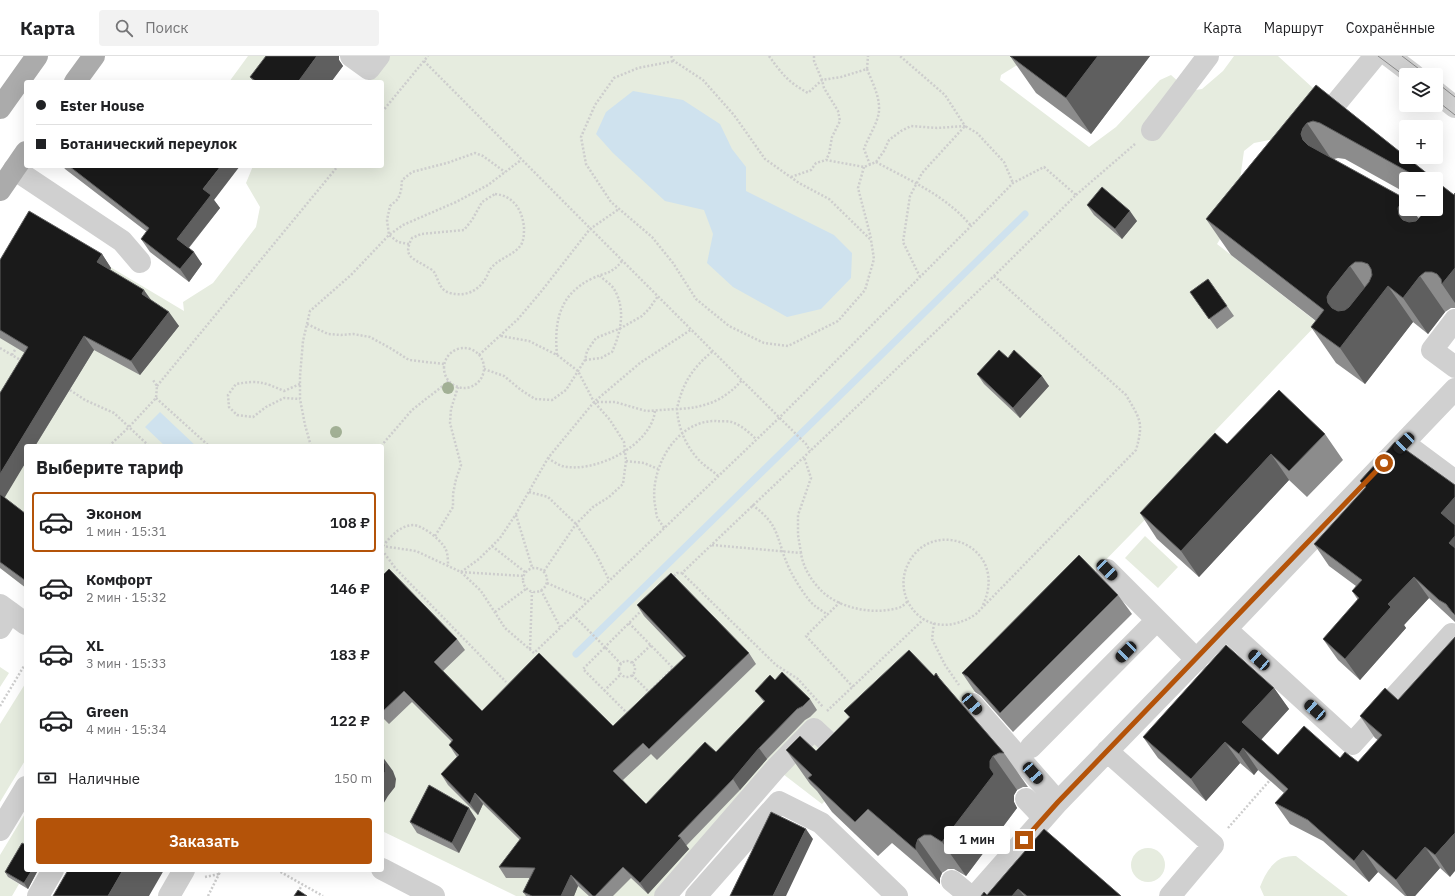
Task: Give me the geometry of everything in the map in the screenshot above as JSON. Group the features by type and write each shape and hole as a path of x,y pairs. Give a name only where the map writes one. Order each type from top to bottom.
{"main road":[{"path":"1,104 36,56"},
{"path":"76,80 94,56"},
{"path":"0,190 20,160"}],"street":[{"path":"351,56 369,69 379,56"},
{"path":"1152,130 1208,56"},
{"path":"1305,141 1375,56"},
{"path":"1390,56 1405,68"},
{"path":"1443,98 1455,107"},
{"path":"30,168 122,241 140,262"},
{"path":"1418,216 1446,237"},
{"path":"1455,320 1432,350 1455,367"},
{"path":"976,896 1051,810 1197,660 1455,389"},
{"path":"1404,443 1455,481"},
{"path":"1107,570 1197,660"},
{"path":"1031,747 1157,620"},
{"path":"1226,629 1352,744 1452,634 1455,637"},
{"path":"966,695 1051,810"},
{"path":"665,896 776,768 814,729 843,756"},
{"path":"1108,751 1213,845 1170,896"},
{"path":"0,830 24,790"},
{"path":"1026,799 1051,810"},
{"path":"696,896 779,802 821,823 897,896"},
{"path":"384,870 425,894"},
{"path":"38,896 52,872"},
{"path":"169,896 183,872"},
{"path":"952,880 970,896"}],"path":[{"path":"384,110 428,56"},
{"path":"671,56 674,61 702,80 734,115 765,159 791,177 829,199 871,240"},
{"path":"769,56 793,85 808,93 822,80 867,69"},
{"path":"814,56 814,61 824,88 838,112 840,121 832,137 829,154 826,160"},
{"path":"868,56 867,69 877,91 879,110 876,122 864,149 870,165"},
{"path":"900,56 945,95 965,126 977,133 1004,162 1013,183"},
{"path":"424,61 521,160 692,329 806,444 810,450"},
{"path":"674,61 638,68 614,78 595,105 581,137 586,164 611,202 652,237 673,263 696,300 729,326 764,343 788,346 838,321 865,290 874,259 871,240 858,188 864,167"},
{"path":"791,177 811,170 816,163 826,160 864,167 870,165 876,162 884,151 889,140 911,126 937,128 965,126"},
{"path":"920,277 903,242 910,196 922,173 965,126"},
{"path":"672,579 677,573 682,573 712,545 994,276 1076,195 1152,130"},
{"path":"409,244 398,242 389,235 387,220 390,206 398,199 401,191 402,180 412,172 447,163 475,153 483,156 505,172"},
{"path":"310,444 300,400 303,341 310,312 351,275 389,235 403,225 456,202 488,185 521,160"},
{"path":"876,162 940,198 963,216 971,226"},
{"path":"384,547 416,551 461,572 481,591 505,628 534,653 779,418 1013,183 1044,167 1076,195"},
{"path":"111,444 156,398 158,386 336,168"},
{"path":"495,194 502,194 511,199 518,206 523,219 524,234 521,245 491,268 477,289 471,293 449,293 441,287 434,271 412,259 409,253 409,244 412,238 421,234 464,230 472,220 482,202 495,194"},
{"path":"479,355 518,319 590,229 619,209"},
{"path":"557,355 555,339 557,325 562,307 569,296 581,285 592,278 607,274 617,267 622,261"},
{"path":"585,360 601,358 612,352 621,328 620,304 613,288 600,276"},
{"path":"983,605 988,595 990,584 988,573 985,563 970,546 960,542 938,540 927,544 918,550 911,559 906,569 904,591 912,608 924,619 934,623 945,625 956,624 966,620 976,614 983,605 1136,450 1141,432 1139,419 1126,395 994,276"},
{"path":"484,369 504,376 521,390 536,399 552,400 566,390 585,360 587,351 596,338 621,328 642,316 658,296"},
{"path":"307,324 328,334 353,334 370,338 409,360 444,364"},
{"path":"461,572 480,558 500,538 516,514 548,458 594,402 640,363 692,329"},
{"path":"501,336 529,341 557,355 578,371 594,402 614,425 624,442 626,461 623,484 609,498 593,507 576,524 544,571"},
{"path":"0,348 28,364"},
{"path":"12,355 16,348"},
{"path":"463,348 472,350 479,355 483,362 484,369 482,377 477,383 470,387 462,388 455,386 449,381 445,373 444,364 448,356 463,348"},
{"path":"713,351 702,360 692,372 680,394 677,409 678,422 682,434 700,462 718,476"},
{"path":"18,367 22,361"},
{"path":"153,380 158,386"},
{"path":"594,402 616,402 646,411 695,408 724,397 742,380"},
{"path":"383,444 412,410 449,381"},
{"path":"300,384 284,391 263,382 247,382 236,384 228,395 229,407 237,415 253,417 266,406 284,398 300,400"},
{"path":"435,536 453,507 456,479 461,465 450,423 451,409 458,387"},
{"path":"70,390 86,400 114,413 147,444"},
{"path":"156,398 207,444"},
{"path":"548,458 562,466 576,467 611,459 640,440 650,427 655,411"},
{"path":"664,528 657,516 654,499 654,484 668,448 682,434 694,425 713,421 733,422 756,439"},
{"path":"804,457 811,478 798,515 798,535 801,553 808,573 818,587 831,599 864,611 900,608 908,601"},
{"path":"626,461 644,463 659,469"},
{"path":"529,492 548,497 576,524 596,554 609,580"},
{"path":"752,506 764,513 775,529 789,568 801,588 814,605 828,615"},
{"path":"516,514 532,567"},
{"path":"384,544 390,537 400,529 413,525 424,529 435,536 445,547 448,557 448,566"},
{"path":"712,545 801,553"},
{"path":"492,546 525,572"},
{"path":"384,550 396,569 506,682"},
{"path":"532,567 538,567 544,571 547,576 547,583 541,590 538,592 532,592 526,588 523,583 523,576 525,572 532,567"},
{"path":"461,572 523,576"},
{"path":"682,573 776,665 798,679 827,711 924,619"},
{"path":"547,583 588,601"},
{"path":"495,612 526,588"},
{"path":"541,590 560,627"},
{"path":"530,650 532,592"},
{"path":"840,602 806,636 853,687"},
{"path":"632,708 627,713 583,669 645,606"},
{"path":"573,615 621,664"},
{"path":"629,623 673,668 643,697"},
{"path":"934,623 932,639 945,665 966,695"},
{"path":"632,663 651,645"},
{"path":"627,661 632,663 635,670 632,675 627,677 621,674 619,669 621,664 627,661"},
{"path":"0,706 24,666"},
{"path":"604,691 621,674"},
{"path":"632,675 649,692"},
{"path":"1213,845 1274,775"},
{"path":"208,896 220,872"},
{"path":"280,872 323,896"},
{"path":"296,896 302,885"}],"shaded area":[{"path":"248,56 281,56 263,80 230,80"},
{"path":"386,56 1032,56 1001,75 1000,80 1089,147 1116,127 1160,80 1171,75 1189,91 1202,89 1223,71 1234,56 1278,56 1326,100 1304,133 1254,143 1244,151 1235,215 1217,244 1318,323 1215,431 1212,451 957,709 833,792 822,804 783,774 676,896 516,896 384,832 384,444 24,444 24,586 0,568 0,270 70,243 184,311 183,302 213,283 256,227 260,207 246,183 252,168 384,168 384,80 368,80"},
{"path":"1145,536 1178,567 1158,588 1125,558"},
{"path":"0,667 9,673 0,687"},
{"path":"24,686 24,762 0,802 0,724"},
{"path":"24,815 24,851 8,877 19,884 12,896 0,896 0,855"},
{"path":"1151,848 1160,853 1164,858 1164,872 1160,877 1155,881 1145,882 1141,881 1132,872 1131,862 1132,858 1141,849"},
{"path":"1296,856 1348,896 1264,896 1260,887 1273,864 1281,858"}],"water":[{"path":"633,91 683,100 720,124 732,149 746,167 746,191 834,235 852,253 851,278 821,309 787,317 733,287 707,263 713,234 704,210 665,201 613,153 596,134 606,112"},
{"path":"160,412 194,444 163,444 145,427"}],"building":[{"path":"266,56 317,56 299,80 254,80 250,77"},
{"path":"1010,56 1098,56 1066,98"},
{"path":"1316,85 1399,151 1399,164 1415,164 1425,172 1408,172 1320,123 1313,121 1307,123 1303,128 1301,134 1303,140 1308,145 1399,195 1399,216 1403,220 1409,222 1416,221 1421,216 1443,216 1443,186 1454,195 1455,193 1455,268 1442,284 1441,279 1437,274 1425,272 1420,276 1403,298 1388,286 1340,348 1311,327 1324,310 1206,219","holes":["1355,262 1368,264 1372,275 1369,282 1349,307 1345,310 1338,311 1332,308 1328,303 1327,297 1350,266"]},
{"path":"72,168 219,168 203,189 211,195 177,239 194,252 180,269 141,239 149,228"},
{"path":"1102,187 1130,211 1115,229 1087,205"},
{"path":"29,211 102,254 97,262 144,290 142,294 169,312 131,361 84,336 0,474 0,393 28,347 0,330 0,260"},
{"path":"1208,279 1227,306 1209,319 1190,292"},
{"path":"999,350 1008,358 1014,350 1042,376 1013,408 977,374"},
{"path":"1279,390 1325,434 1289,471 1271,454 1181,551 1140,513 1215,433 1227,444"},
{"path":"1395,442 1455,485 1455,497 1441,513 1455,525 1455,536 1449,543 1455,548 1455,615 1446,604 1439,600 1414,577 1388,604 1391,607 1345,659 1323,639 1359,598 1352,591 1362,580 1314,544 1366,487 1360,481"},
{"path":"0,494 24,512 24,580 0,562"},
{"path":"1079,555 1118,595 1000,713 968,677 962,673"},
{"path":"389,569 457,639 434,662 482,711 539,653 613,726 686,656 637,605 671,573 749,653 649,749 643,743 613,771 646,804 705,742 716,752 765,701 755,691 770,675 775,680 782,672 810,699 803,706 797,709 759,748 733,779 678,836 681,838 640,883 623,867 595,896 593,896 571,875 561,896 532,896 523,892 535,868 499,867 521,838 475,793 470,804 441,774 459,755 449,745 453,740 404,691 384,710 384,574"},
{"path":"1455,637 1455,833 1435,855 1425,847 1396,880 1363,850 1354,861 1308,820 1275,803 1288,789 1243,748 1239,754 1225,742 1191,779 1143,737 1226,645 1274,688 1242,722 1278,755 1304,726 1340,758 1345,752 1358,762 1382,735 1360,716 1385,688 1398,700"},
{"path":"909,650 934,676 936,673 1004,753 999,753 993,756 990,761 990,768 994,774 942,842 931,835 924,835 918,839 916,850 868,809 855,822 808,778 812,775 786,750 800,736 816,751 850,717 844,711"},
{"path":"429,785 469,808 452,843 410,822"},
{"path":"771,812 806,829 773,896 730,896"},
{"path":"1044,829 1121,896 1027,896 1018,889 1012,896 981,896 984,892 987,895"},
{"path":"22,843 24,844 24,872 31,872 24,883 5,872"},
{"path":"67,872 122,872 108,896 53,896"},
{"path":"298,890 307,896 294,896"}],"waterway":[{"path":"576,654 1025,214"}],"tram line":[{"path":"1378,56 1399,72"},
{"path":"1402,56 1418,68"},
{"path":"1443,88 1455,97"},
{"path":"1443,106 1455,115"}],"route":[{"path":"1024,840 1058,802 1197,660 1384,463"}]}
